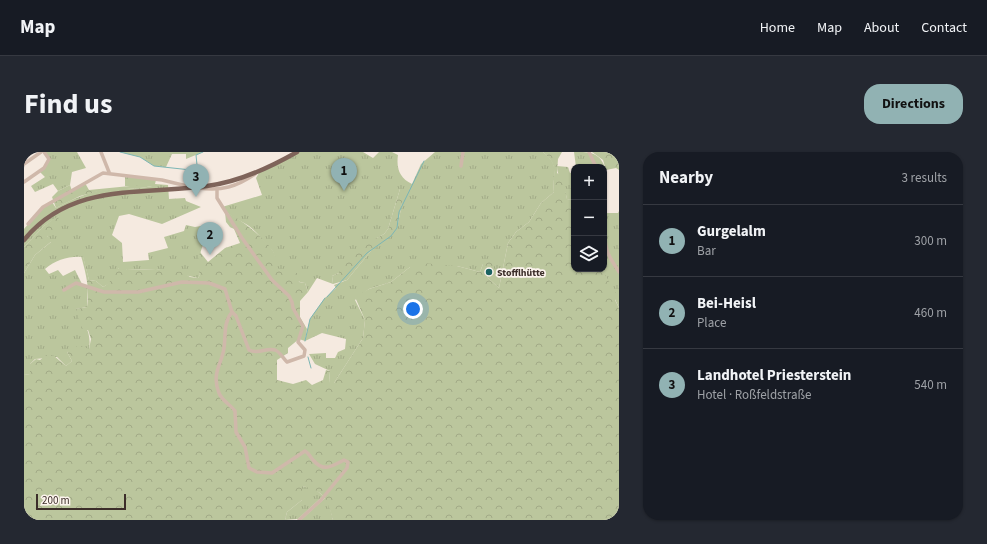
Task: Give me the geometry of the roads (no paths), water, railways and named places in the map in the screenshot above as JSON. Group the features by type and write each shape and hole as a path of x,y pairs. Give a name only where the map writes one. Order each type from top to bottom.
{"main road":[{"path":"24,240 40,224 52,215 63,208 86,199 117,193 195,187 226,182 260,171 297,152"}],"street":[{"path":"24,164 43,152 49,159 47,165 24,182"},
{"path":"101,152 105,158 109,172"},
{"path":"461,166 463,152"},
{"path":"590,152 595,164"},
{"path":"28,224 43,207 96,175 109,172 217,190 241,182 260,171"},
{"path":"64,290 76,283 104,292 138,292 182,282 209,283 225,289 232,312 236,316 248,348 252,352 260,353 271,349 275,350 287,362 305,355 305,350 298,342 304,326 293,308 289,296 272,280 225,212 217,198 217,190"},
{"path":"605,200 607,211 606,245 608,254 619,272"},
{"path":"232,312 226,324 224,352 217,366 217,384 222,399 234,408 236,412 236,432 245,447 249,468 256,472 272,473 305,451 317,464 324,468 332,467 344,460 348,462 347,468 321,500 299,520"}],"waterway":[{"path":"120,152 140,157 154,166 191,170 197,165 196,155 203,152"},
{"path":"327,297 367,253 391,236 397,228 399,212 424,161"},
{"path":"305,341 310,319 325,298"},
{"path":"308,357 311,368"}],"place":[{"name":"Gurgelalm","path":"344,191"},
{"name":"Landhotel Priesterstein","path":"196,197"},
{"name":"Bei-Heisl","path":"210,255"},
{"name":"Stofflhütte","path":"489,272"}]}
